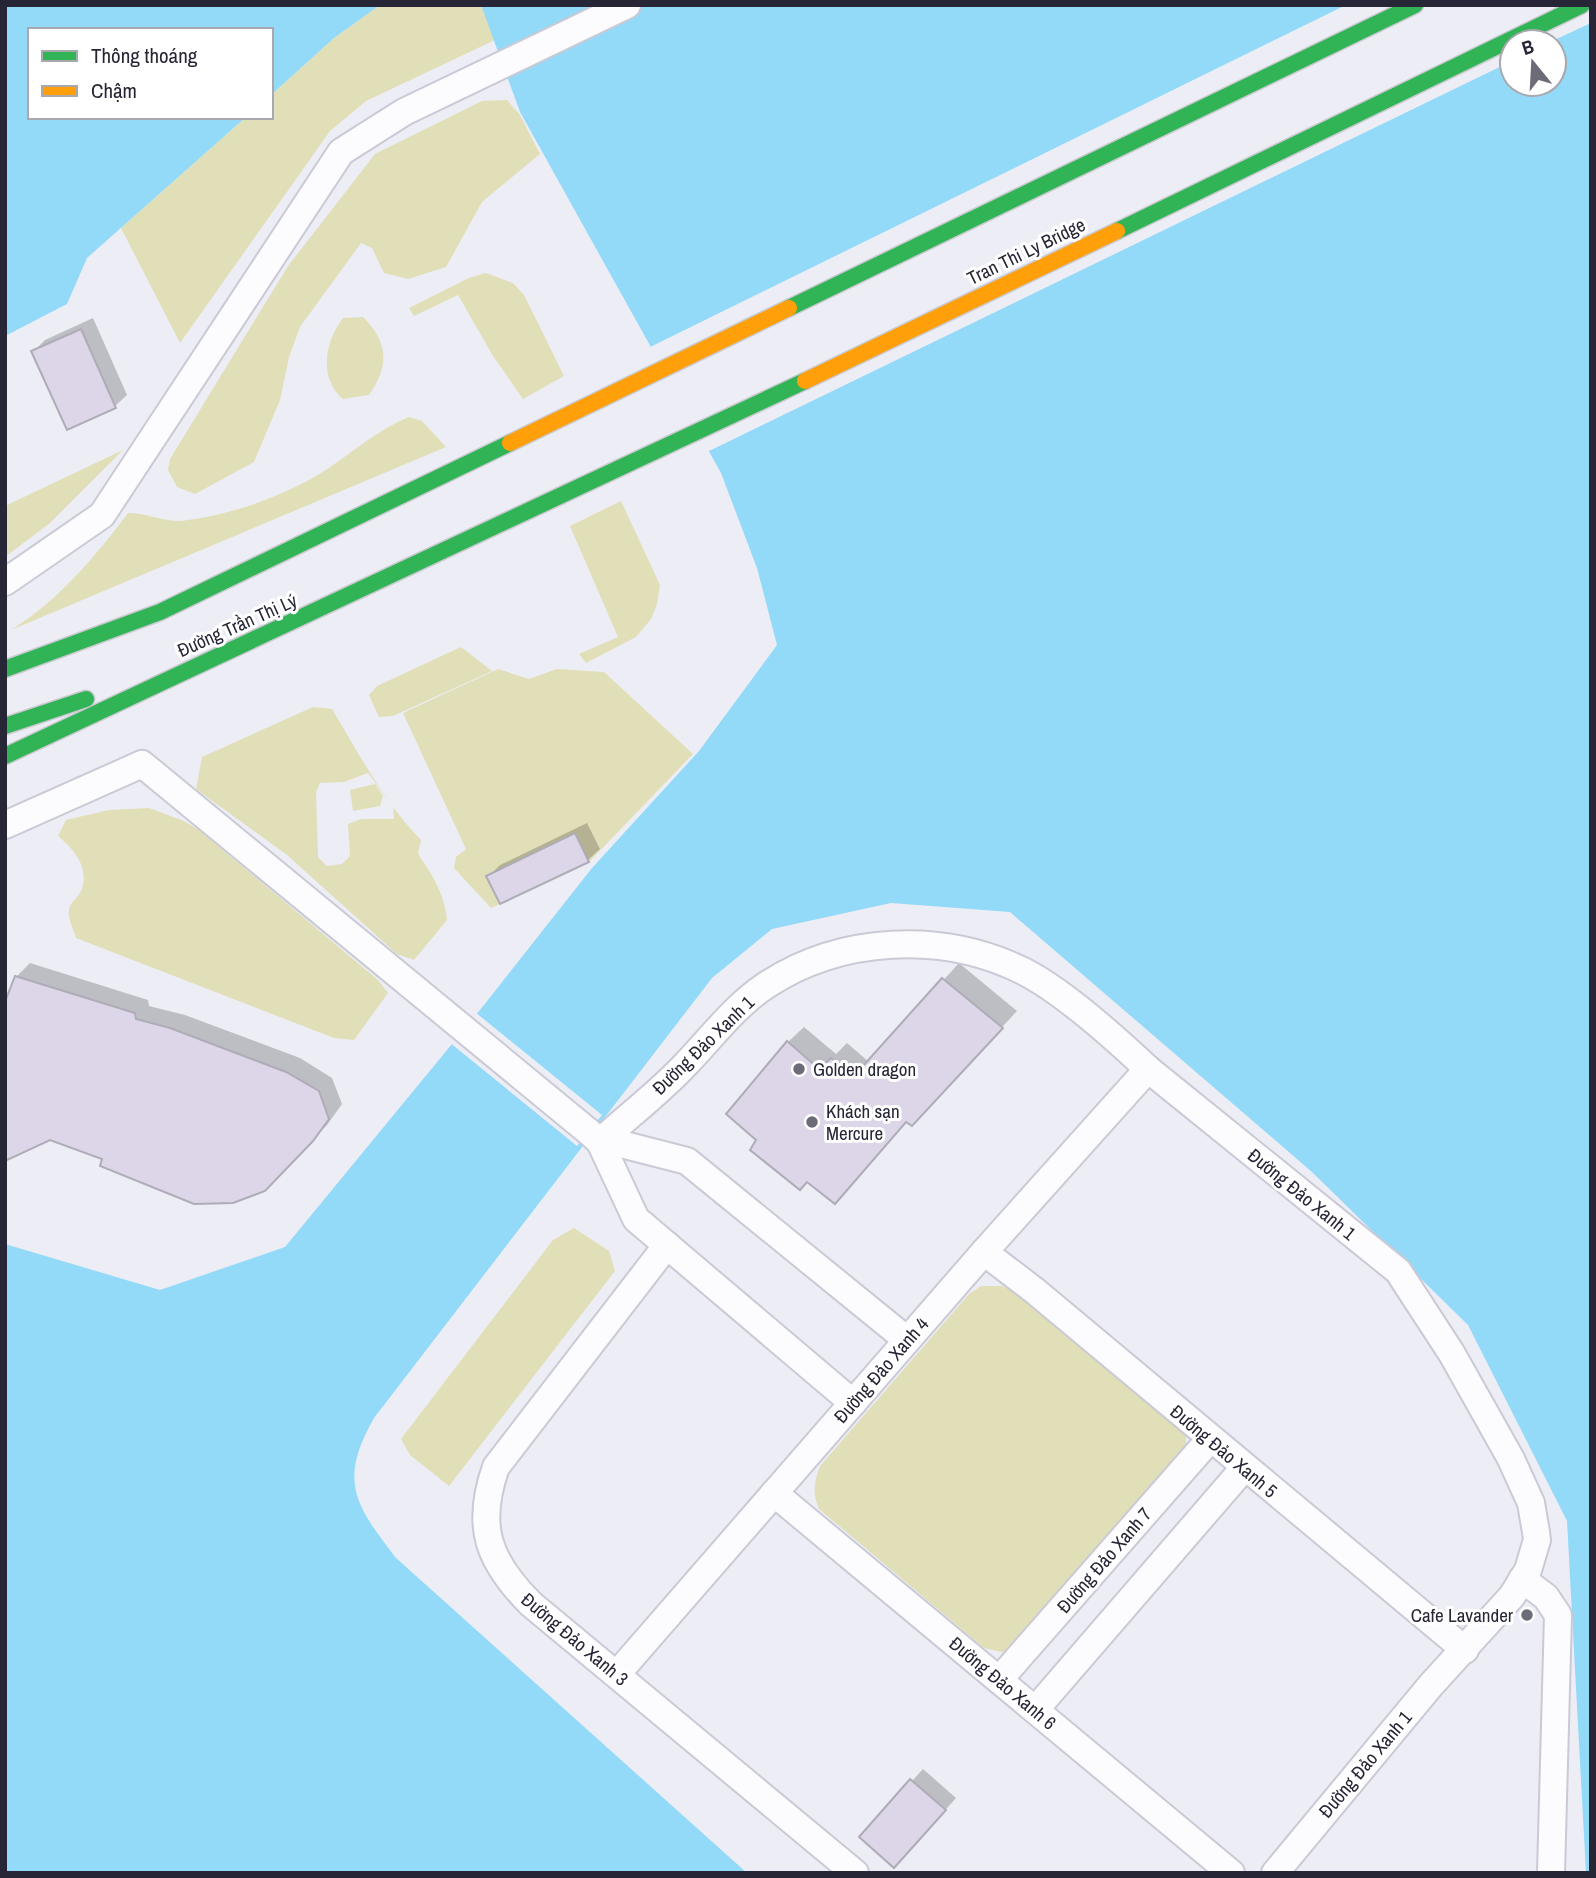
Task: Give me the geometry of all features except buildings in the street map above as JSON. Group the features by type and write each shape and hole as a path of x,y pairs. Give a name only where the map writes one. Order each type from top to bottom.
{"main road":[{"path":"51,670 160,612 1415,5"},
{"name":"Tran Thi Ly Bridge","path":"487,532 871,350 1582,5"},
{"name":"Đường Trần Thị Lý","path":"5,756 487,532"},
{"path":"5,669 160,612"},
{"path":"5,726 195,666"}],"street":[{"path":"5,582 102,514 341,152 404,112 626,5"},
{"path":"5,825 142,764 594,1137 636,1219 853,1403"},
{"name":"Đường Đảo Xanh 1","path":"594,1137 685,1065 722,1024 763,987 814,960 866,946 891,944 947,947 974,953 1024,971 1122,1044 1148,1069 1398,1271 1416,1295 1511,1459 1531,1503 1537,1540 1522,1579 1465,1650 1430,1685 1275,1873"},
{"name":"Đường Đảo Xanh 4","path":"617,1674 984,1252 1148,1069"},
{"path":"594,1137 687,1161 907,1340"},
{"name":"Đường Đảo Xanh 3","path":"667,1245 496,1467 485,1497 486,1529 495,1561 513,1586 855,1873"},
{"name":"Đường Đảo Xanh 5","path":"984,1252 1035,1291 1465,1650"},
{"name":"Đường Đảo Xanh 7","path":"999,1680 1210,1439"},
{"path":"1035,1710 1244,1468"},
{"name":"Đường Đảo Xanh 6","path":"774,1493 1231,1873"},
{"path":"1522,1579 1546,1597 1558,1615 1552,1873"}],"shaded area":[{"path":"380,5 481,5 495,40 366,101 330,131 180,343 121,228 244,119 273,119 273,93 334,38"},
{"path":"507,100 520,115 540,154 482,202 446,267 408,279 384,273 372,248 361,243 300,327 289,357 280,400 254,462 195,494 177,487 168,470 170,459 288,266 375,154 482,101"},
{"path":"486,273 513,283 524,295 564,376 523,399 493,356 458,295 414,316 409,308 469,278"},
{"path":"363,317 382,345 383,364 369,395 343,399 330,381 327,370 328,348 343,318"},
{"path":"409,417 422,421 446,447 11,630 45,605 75,577 128,513 181,521 247,506 279,495 309,480 383,430"},
{"path":"123,450 50,523 5,557 5,506"},
{"path":"621,501 660,585 657,604 651,619 636,637 586,663 579,654 618,637 570,526"},
{"path":"461,647 492,671 393,716 379,717 369,695 377,686"},
{"path":"498,669 529,679 557,669 604,672 693,754 589,862 491,908 454,868 456,857 466,849 403,713"},
{"path":"313,707 332,709 384,794 421,840 418,854 437,885 447,920 414,960 397,954 287,855 196,789 202,757","holes":["368,773 393,807 394,819 361,819 348,824 350,856 342,864 327,866 318,857 316,792 320,783 344,782"]},
{"path":"375,784 383,796 380,806 353,811 350,790"},
{"path":"149,808 184,821 199,830 378,980 388,993 354,1040 334,1038 76,938 69,910 80,893 84,876 80,861 58,836 66,820 109,810"},
{"path":"574,1228 609,1251 615,1271 449,1486 410,1455 401,1439 553,1240"},
{"path":"981,1286 1002,1286 1017,1293 1186,1435 1186,1455 1015,1655 984,1648 819,1509 815,1493 820,1466 969,1294"}],"water":[{"path":"5,5 380,5 334,38 273,93 273,28 28,28 28,119 244,119 87,258 67,304 5,336"},
{"path":"481,5 1591,5 1591,1873 1586,1873 1567,1521 1468,1325 1312,1172 1010,912 891,903 772,929 712,978 374,1418 356,1459 356,1492 362,1507 370,1523 396,1558 747,1873 5,1873 5,1244 160,1290 285,1247 484,1005 592,868 699,751 777,645 757,568 721,473 520,112"}],"pier":[{"path":"1346,5 1591,5 1591,23 1568,34 1568,28 1498,28 1498,68 705,453 646,349"},
{"path":"475,1012 602,1115 577,1146 449,1042"}],"traffic: fast":[{"path":"789,308 1415,5"},
{"path":"1117,231 1582,5"},
{"path":"5,756 805,381"},
{"path":"5,669 160,612 510,443"},
{"path":"5,726 86,699"}],"traffic: slow":[{"path":"805,381 1117,231"},
{"path":"510,443 789,308"}],"place":[{"name":"Golden dragon","path":"799,1069"},
{"name":"Khách sạn Mercure","path":"812,1122"},
{"name":"Cafe Lavander","path":"1527,1615"}]}
